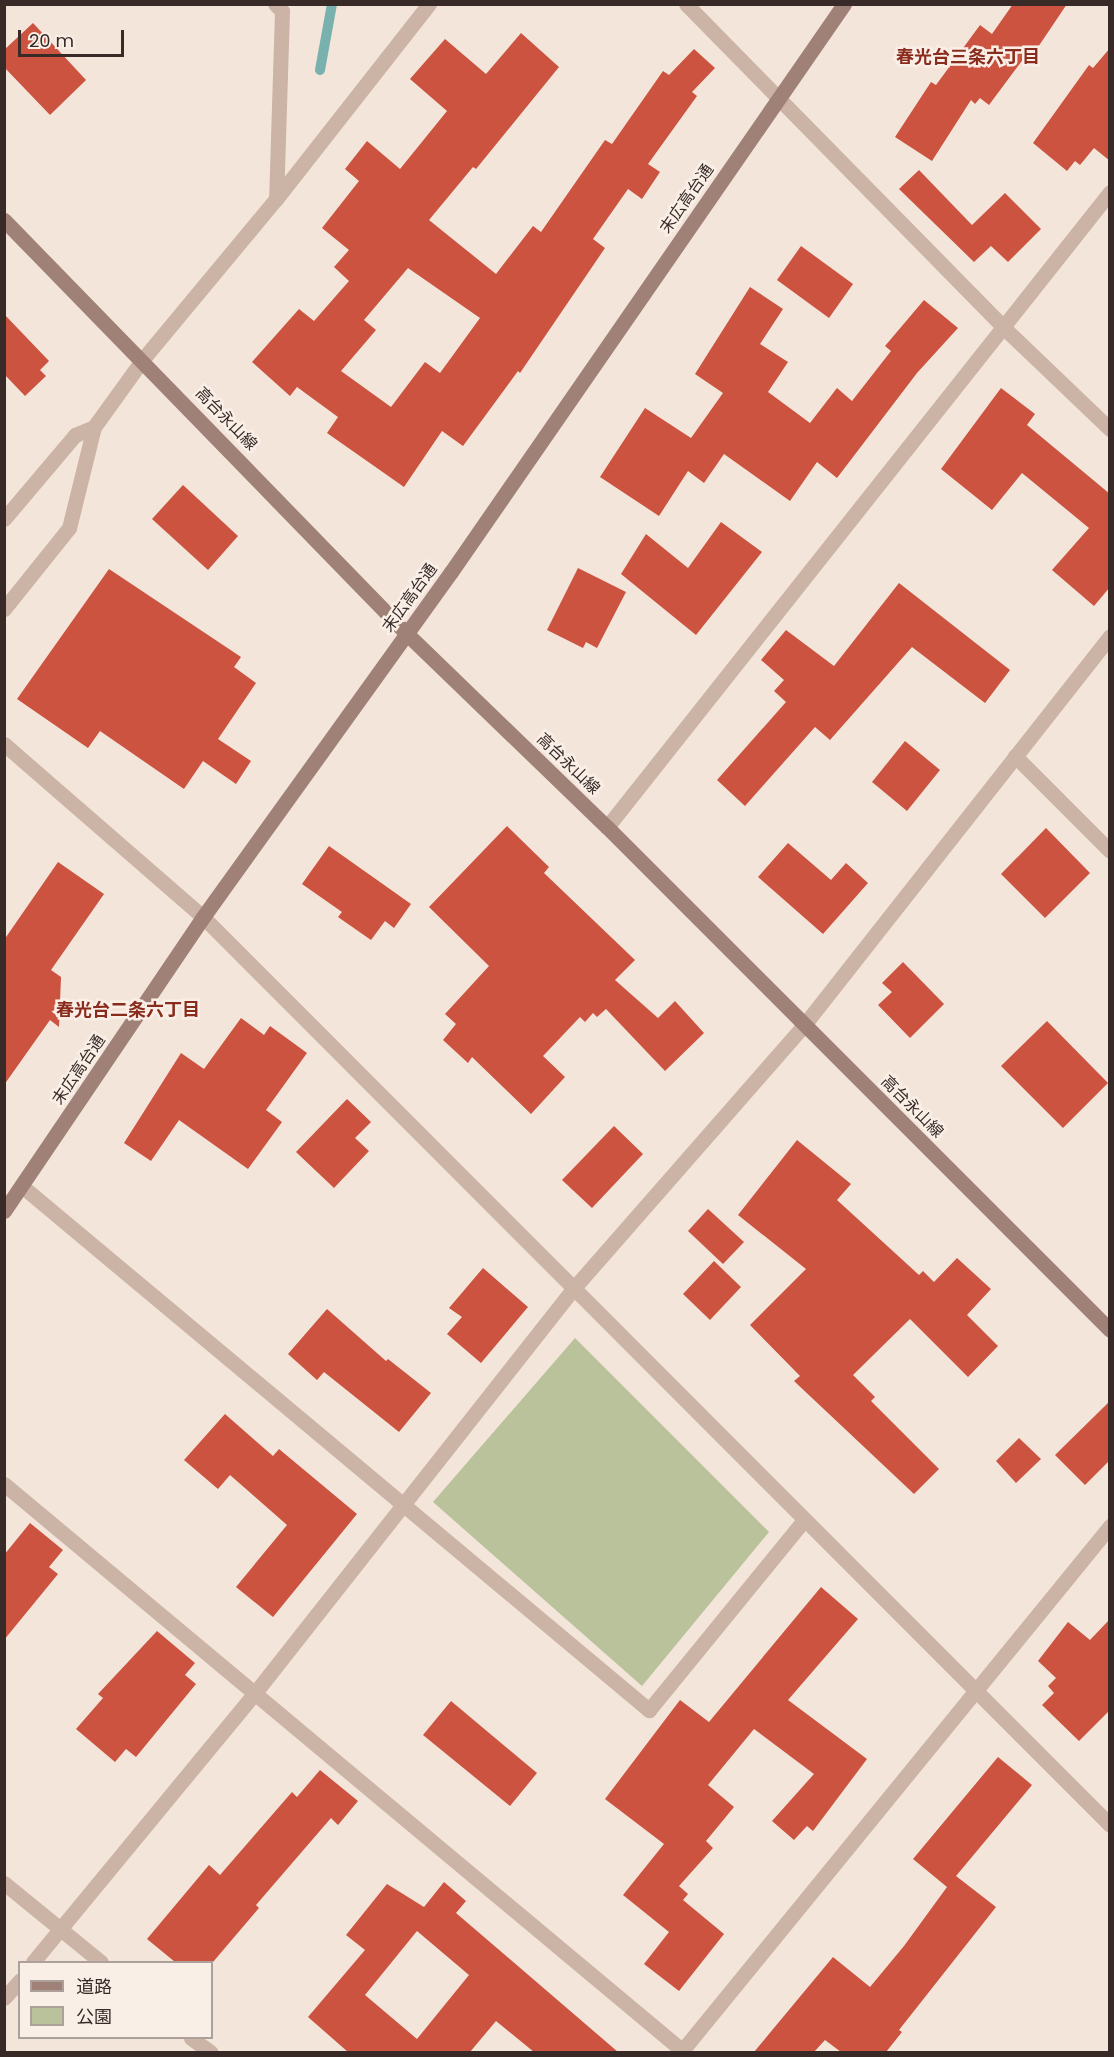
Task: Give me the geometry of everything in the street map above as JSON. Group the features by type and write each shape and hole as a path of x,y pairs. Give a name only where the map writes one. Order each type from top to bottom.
{"street":[{"path":"275,4 282,11 276,199"},
{"path":"4,609 69,528 94,427 143,358 276,199 429,4"},
{"path":"686,4 779,96 1001,325 1110,429"},
{"name":"末広高台通","path":"4,1211 23,1187 203,917 406,633 844,4"},
{"path":"607,827 1001,325 1110,192"},
{"name":"高台永山線","path":"4,220 143,358 406,633 607,827 1110,1330"},
{"path":"4,519 75,435 94,427"},
{"path":"34,1961 254,1694 573,1289 804,1025 1110,636"},
{"path":"4,744 203,917 1110,1825"},
{"path":"1015,756 1110,851"},
{"path":"23,1187 649,1710 804,1520"},
{"path":"4,1484 683,2052 1110,1526"},
{"path":"4,1883 100,1961"},
{"path":"4,1998 18,1982"},
{"path":"194,2039 210,2052"}],"green space":[{"path":"575,1338 769,1532 642,1686 433,1502"}],"building":[{"path":"1013,4 1067,4 1034,53 1030,50 989,105 980,98 975,104 971,100 932,161 895,137 931,82 936,85 980,25 992,34"},
{"path":"33,23 86,80 50,115 4,67 4,50"},
{"path":"521,33 559,67 476,169 473,167 429,220 496,274 533,226 541,232 605,140 612,144 663,71 669,75 694,49 715,68 692,92 697,96 648,164 660,172 642,199 628,189 593,239 605,248 520,373 518,371 463,446 442,431 404,487 327,433 338,417 297,387 290,396 252,362 299,309 314,321 349,281 334,267 349,250 322,228 359,181 345,169 367,141 400,169 447,111 410,79 445,39 486,74","holes":["408,268 480,318 440,373 425,362 391,407 341,371 376,330 364,320"]},
{"path":"1110,48 1110,161 1094,148 1080,165 1075,161 1067,171 1033,143 1089,65 1093,68"},
{"path":"919,170 972,225 1005,193 1041,229 1008,262 991,246 974,262 899,189"},
{"path":"801,246 853,284 829,318 777,280"},
{"path":"750,287 783,309 760,344 788,362 768,392 810,423 837,388 852,401 891,351 885,346 924,300 958,328 917,373 837,478 817,462 790,501 724,454 704,483 688,471 659,516 600,477 645,408 691,438 723,393 695,374"},
{"path":"4,314 49,361 40,370 46,376 25,396 4,374"},
{"path":"1001,388 1035,414 1027,425 1110,494 1110,587 1094,606 1052,570 1089,528 1022,473 992,510 941,469"},
{"path":"183,485 238,536 208,570 152,519"},
{"path":"721,522 762,552 696,635 621,574 646,534 688,568"},
{"path":"578,568 626,592 597,648 586,642 583,648 547,630"},
{"path":"109,569 241,657 234,667 256,683 218,739 251,761 236,784 203,761 184,789 100,731 88,748 17,699"},
{"path":"899,583 1010,670 985,703 912,647 830,740 815,727 745,806 717,780 786,702 774,691 784,680 761,660 786,630 834,666"},
{"path":"905,741 940,770 907,811 872,782"},
{"path":"507,826 549,867 544,873 635,960 615,980 658,1018 675,1001 704,1033 665,1071 606,1009 597,1017 593,1013 585,1022 580,1017 543,1056 565,1077 531,1114 472,1057 468,1063 443,1040 456,1024 445,1014 489,966 429,907"},
{"path":"1046,828 1090,873 1045,918 1001,874"},
{"path":"788,843 831,880 846,863 868,883 823,934 758,877"},
{"path":"329,846 411,904 394,928 385,921 371,940 338,917 342,912 302,884"},
{"path":"58,862 104,894 51,970 61,977 59,1027 50,1020 4,1085 4,940"},
{"path":"903,962 944,1004 910,1038 878,1005 892,992 882,983"},
{"path":"241,1018 264,1035 270,1026 307,1053 266,1110 282,1122 248,1169 179,1120 151,1161 124,1143 181,1053 204,1069"},
{"path":"1047,1021 1108,1083 1063,1128 1001,1066"},
{"path":"347,1099 371,1122 355,1138 369,1151 334,1188 296,1152"},
{"path":"614,1126 643,1154 592,1208 562,1180"},
{"path":"797,1140 851,1184 837,1200 919,1275 923,1271 934,1282 957,1258 991,1289 967,1315 998,1346 968,1377 910,1319 853,1375 875,1397 871,1401 939,1469 914,1494 794,1381 800,1376 750,1325 806,1269 738,1215"},
{"path":"708,1209 744,1242 723,1264 688,1231"},
{"path":"714,1261 741,1287 710,1320 683,1294"},
{"path":"483,1268 528,1307 481,1363 447,1334 462,1317 449,1308"},
{"path":"327,1309 386,1361 388,1359 431,1393 399,1432 324,1372 317,1380 288,1354"},
{"path":"1110,1401 1110,1460 1085,1485 1055,1455"},
{"path":"225,1414 273,1456 279,1449 357,1514 273,1617 236,1587 287,1525 230,1475 218,1489 184,1460"},
{"path":"1019,1438 1041,1459 1016,1483 996,1461"},
{"path":"30,1523 63,1550 49,1567 58,1574 4,1640 4,1555"},
{"path":"821,1587 858,1619 788,1700 867,1759 813,1831 807,1826 794,1840 772,1821 814,1774 754,1729 708,1785 734,1807 706,1841 713,1848 679,1886 688,1894 683,1900 724,1934 679,1991 644,1964 669,1932 623,1895 664,1844 605,1799 680,1700 709,1722"},
{"path":"1110,1619 1109,1711 1079,1741 1042,1705 1054,1693 1048,1686 1056,1678 1038,1661 1068,1622 1090,1640"},
{"path":"157,1631 195,1663 185,1675 196,1684 136,1757 126,1749 115,1762 76,1729 103,1698 98,1694"},
{"path":"451,1701 537,1773 510,1806 423,1735"},
{"path":"998,1757 1032,1785 956,1876 996,1907 899,2030 902,2032 886,2052 841,2052 825,2040 814,2052 754,2052 833,1957 870,1987 904,1946 947,1887 913,1859"},
{"path":"320,1770 358,1801 338,1825 331,1818 256,1905 259,1908 213,1962 174,1961 147,1939 209,1865 220,1875 292,1792 297,1797"},
{"path":"444,1882 466,1901 456,1913 618,2052 534,2052 496,2021 470,2052 348,2052 308,2017 365,1950 346,1935 387,1884 424,1907","holes":["417,1931 469,1975 417,2039 365,1995"]}],"waterway":[{"path":"320,70 332,4"}],"district":[{"name":"春光台三条六丁目","path":"968,57"},
{"name":"春光台二条六丁目","path":"128,1010"}]}
